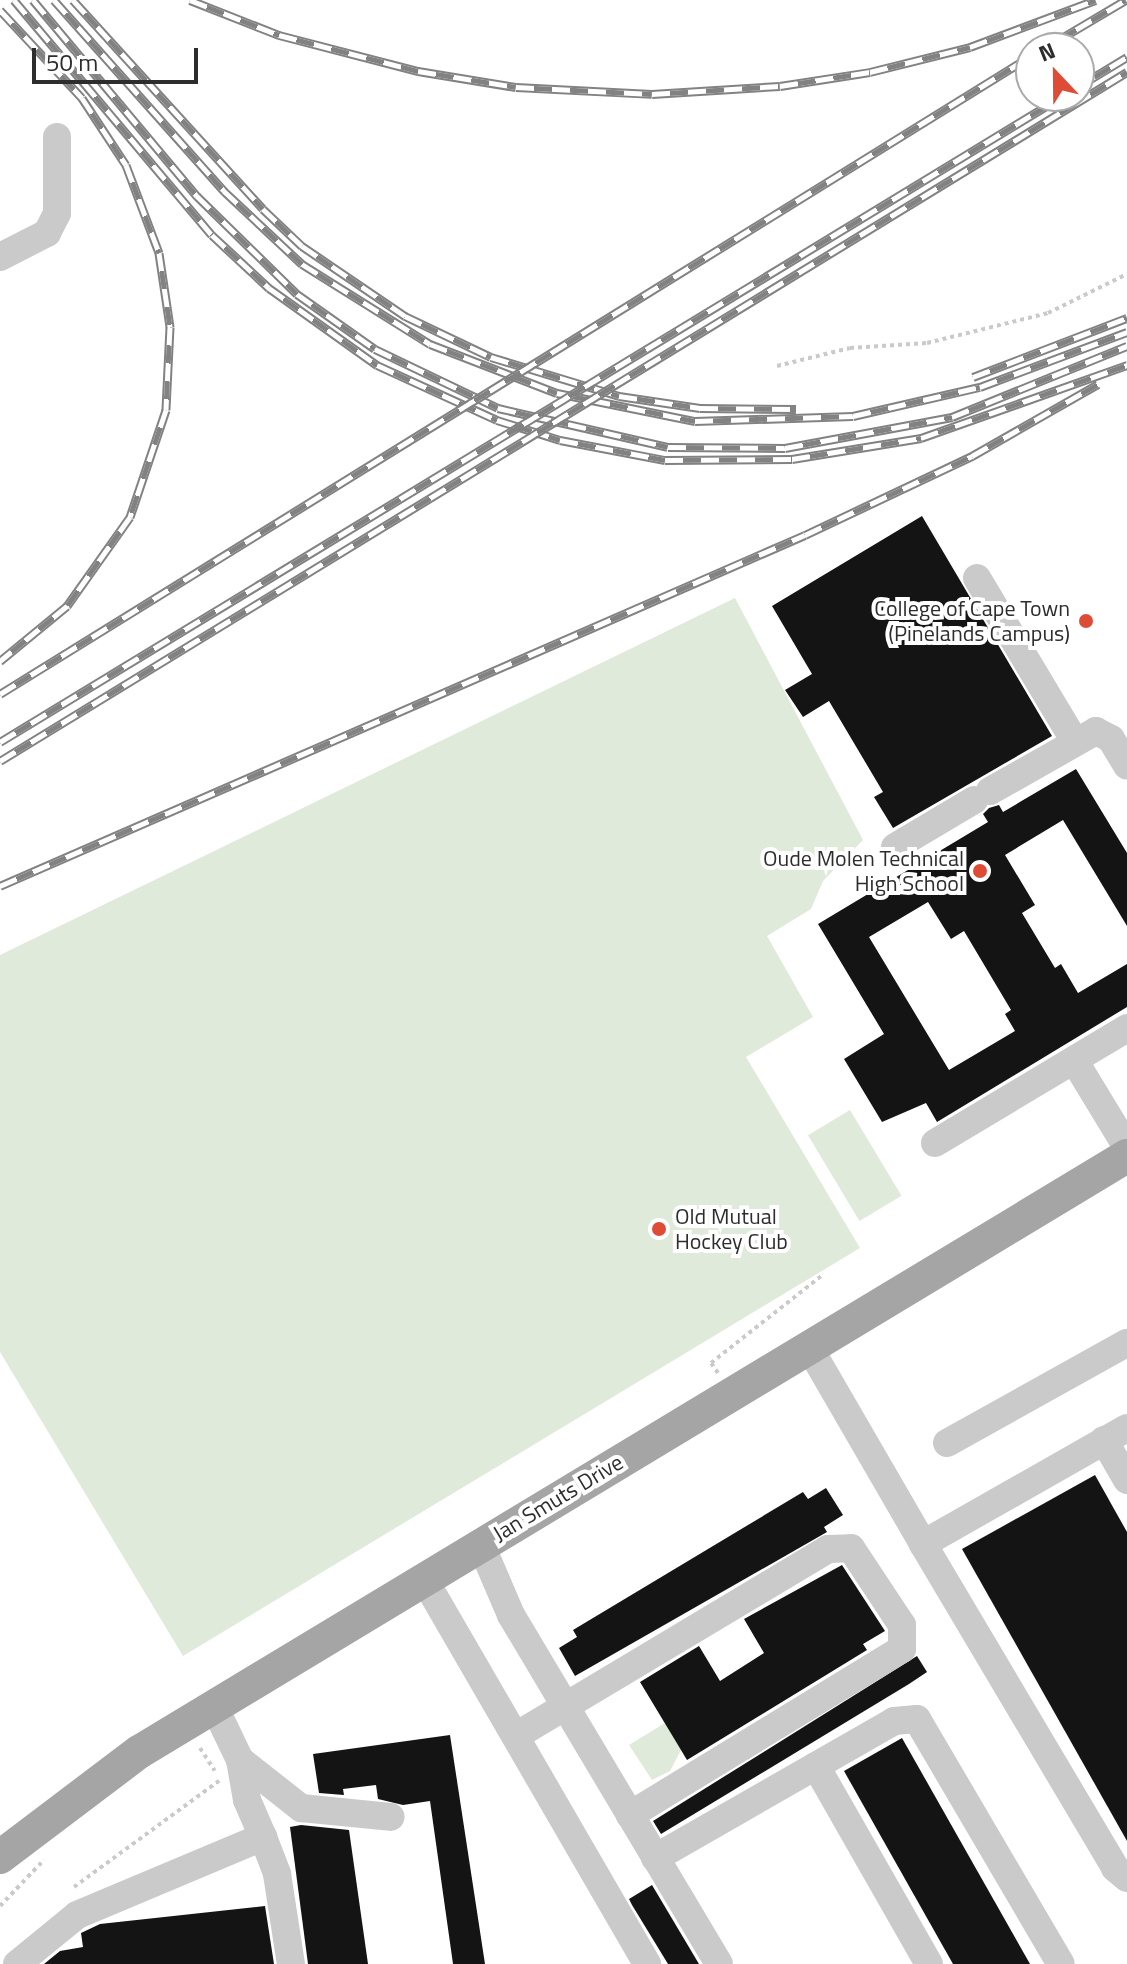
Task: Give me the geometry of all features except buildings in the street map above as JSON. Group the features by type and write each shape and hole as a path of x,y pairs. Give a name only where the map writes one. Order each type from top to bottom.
{"main road":[{"name":"Jan Smuts Drive","path":"0,1857 92,1783 214,1706 1127,1156"}],"lane":[{"path":"0,257 47,233 57,213 57,137"},
{"path":"977,578 1074,740"},
{"path":"895,847 1074,740 1104,733 1127,766"},
{"path":"935,1143 1127,1028"},
{"path":"1074,1060 1127,1147"},
{"path":"947,1443 1127,1343"},
{"path":"809,1347 1115,1868 1127,1878"},
{"path":"923,1544 1116,1434 1127,1480"},
{"path":"481,1545 511,1615 719,1964"},
{"path":"519,1734 840,1545 860,1556 902,1625 905,1637 894,1657 630,1815"},
{"path":"424,1579 519,1734 647,1964"},
{"path":"214,1706 240,1760 247,1800 277,1874 291,1964"},
{"path":"655,1858 901,1717 922,1722 1061,1964"},
{"path":"240,1760 301,1808 391,1817"},
{"path":"816,1766 929,1964"},
{"path":"17,1964 77,1915 263,1837"}],"path":[{"path":"777,366 850,348 927,343 1048,313 1127,274"},
{"path":"722,1379 711,1363 821,1276"},
{"path":"69,1892 221,1780 195,1740"}],"green space":[{"path":"735,598 863,840 823,881 811,909 767,936 813,1017 746,1057 860,1248 183,1656 0,1352 0,955"},
{"path":"850,1110 902,1196 860,1221 808,1135"},
{"path":"665,1723 681,1750 670,1771 652,1780 629,1745"}],"railway":[{"path":"14,0 212,235 269,288 377,365 497,420 560,440 665,460 792,459 921,438 1127,365"},
{"path":"33,0 197,196 297,294 375,349 498,408 668,447 785,448 952,417 1127,346"},
{"path":"54,0 224,191 302,264 430,344 557,393 695,421 853,416 980,387 1127,332"},
{"path":"73,0 263,209 302,246 405,316 491,357 619,396 700,408 796,409"},
{"path":"190,0 279,35 418,71 516,87 652,94 780,86 870,72 970,47 1096,0"},
{"path":"1072,32 1126,0"},
{"path":"0,10 82,98 126,165 159,253 170,327 166,410 130,517 67,606 0,661"},
{"path":"1095,76 1127,57"},
{"path":"0,694 1015,66"},
{"path":"0,761 1127,72"},
{"path":"0,742 1037,112"},
{"path":"973,377 1127,318"},
{"path":"0,886 805,535 972,456 1098,384"}],"place":[{"name":"College of Cape Town (Pinelands Campus)","path":"1086,621"},
{"name":"Oude Molen Technical High School","path":"980,871"},
{"name":"Old Mutual Hockey Club","path":"659,1229"}]}
